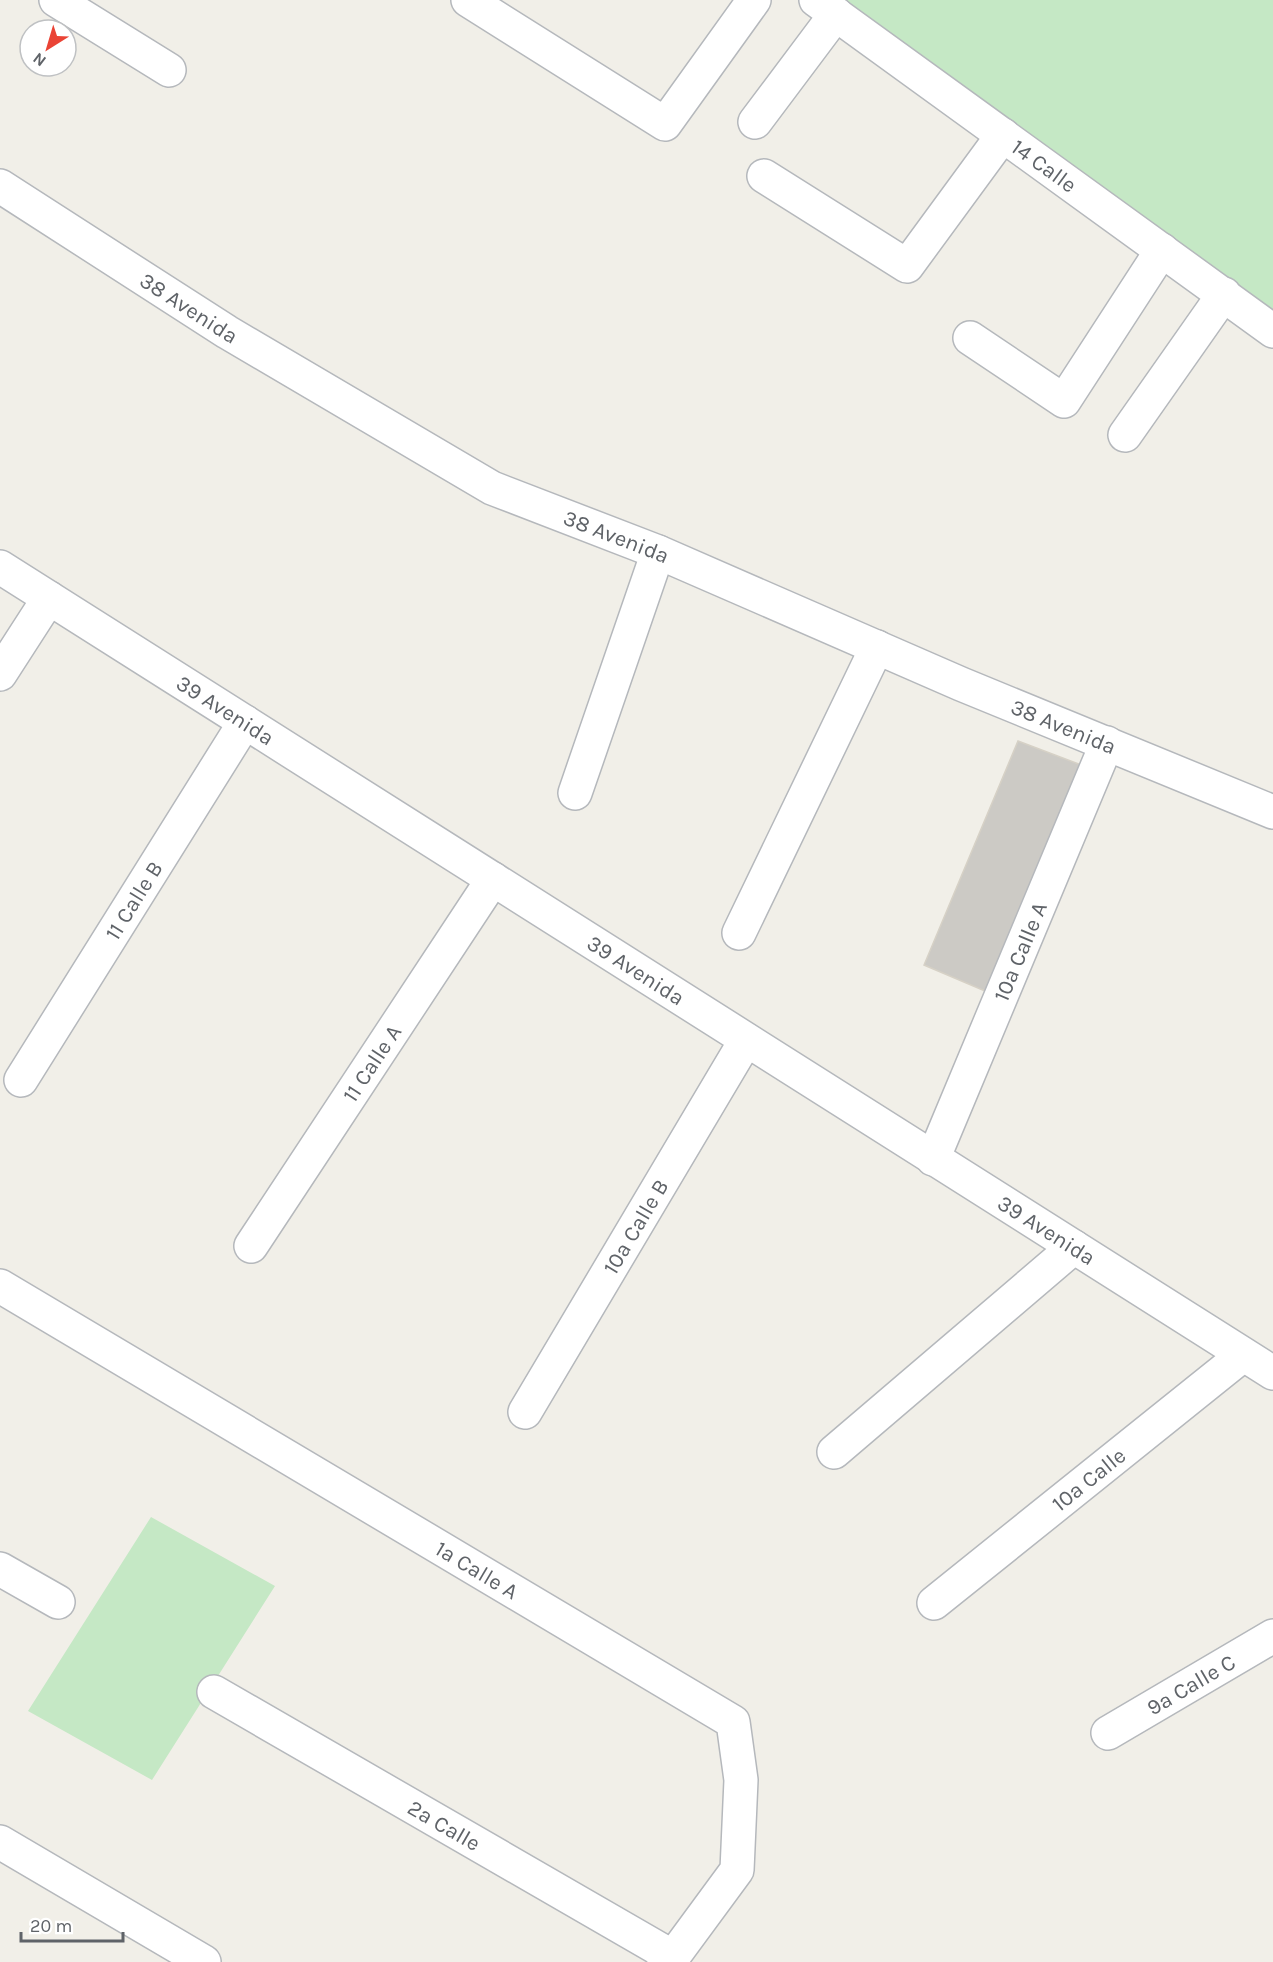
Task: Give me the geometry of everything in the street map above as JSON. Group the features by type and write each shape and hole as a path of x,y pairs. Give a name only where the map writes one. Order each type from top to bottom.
{"street":[{"path":"56,0 169,70"},
{"path":"468,0 665,123 754,0"},
{"path":"755,122 826,7"},
{"name":"14 Calle","path":"826,7 1273,331"},
{"path":"764,176 908,266 1003,135"},
{"name":"38 Avenida","path":"0,186 227,332 492,488 658,552 961,684 1273,812"},
{"path":"970,338 1065,401 1162,250"},
{"path":"1125,435 1224,294"},
{"path":"575,793 658,552"},
{"name":"39 Avenida","path":"0,567 1273,1373"},
{"path":"0,674 49,598"},
{"path":"739,933 877,647"},
{"name":"11 Calle B","path":"21,1080 245,722"},
{"name":"10a Calle A","path":"933,1159 1107,743"},
{"name":"11 Calle A","path":"251,1246 493,879"},
{"name":"10a Calle B","path":"525,1412 746,1040"},
{"path":"834,1452 1074,1247"},
{"name":"1a Calle A","path":"0,1286 733,1722 741,1780 737,1870 669,1959"},
{"name":"10a Calle","path":"934,1603 1243,1355"},
{"path":"0,1569 58,1602"},
{"name":"9a Calle C","path":"1108,1733 1273,1636"},
{"name":"2a Calle","path":"214,1692 669,1959"},
{"path":"0,1842 204,1962"}],"green space":[{"path":"838,0 1273,0 1273,311"},
{"path":"151,1517 275,1586 152,1780 28,1711"}],"building":[{"path":"1018,741 1084,766 985,991 924,965"}]}
